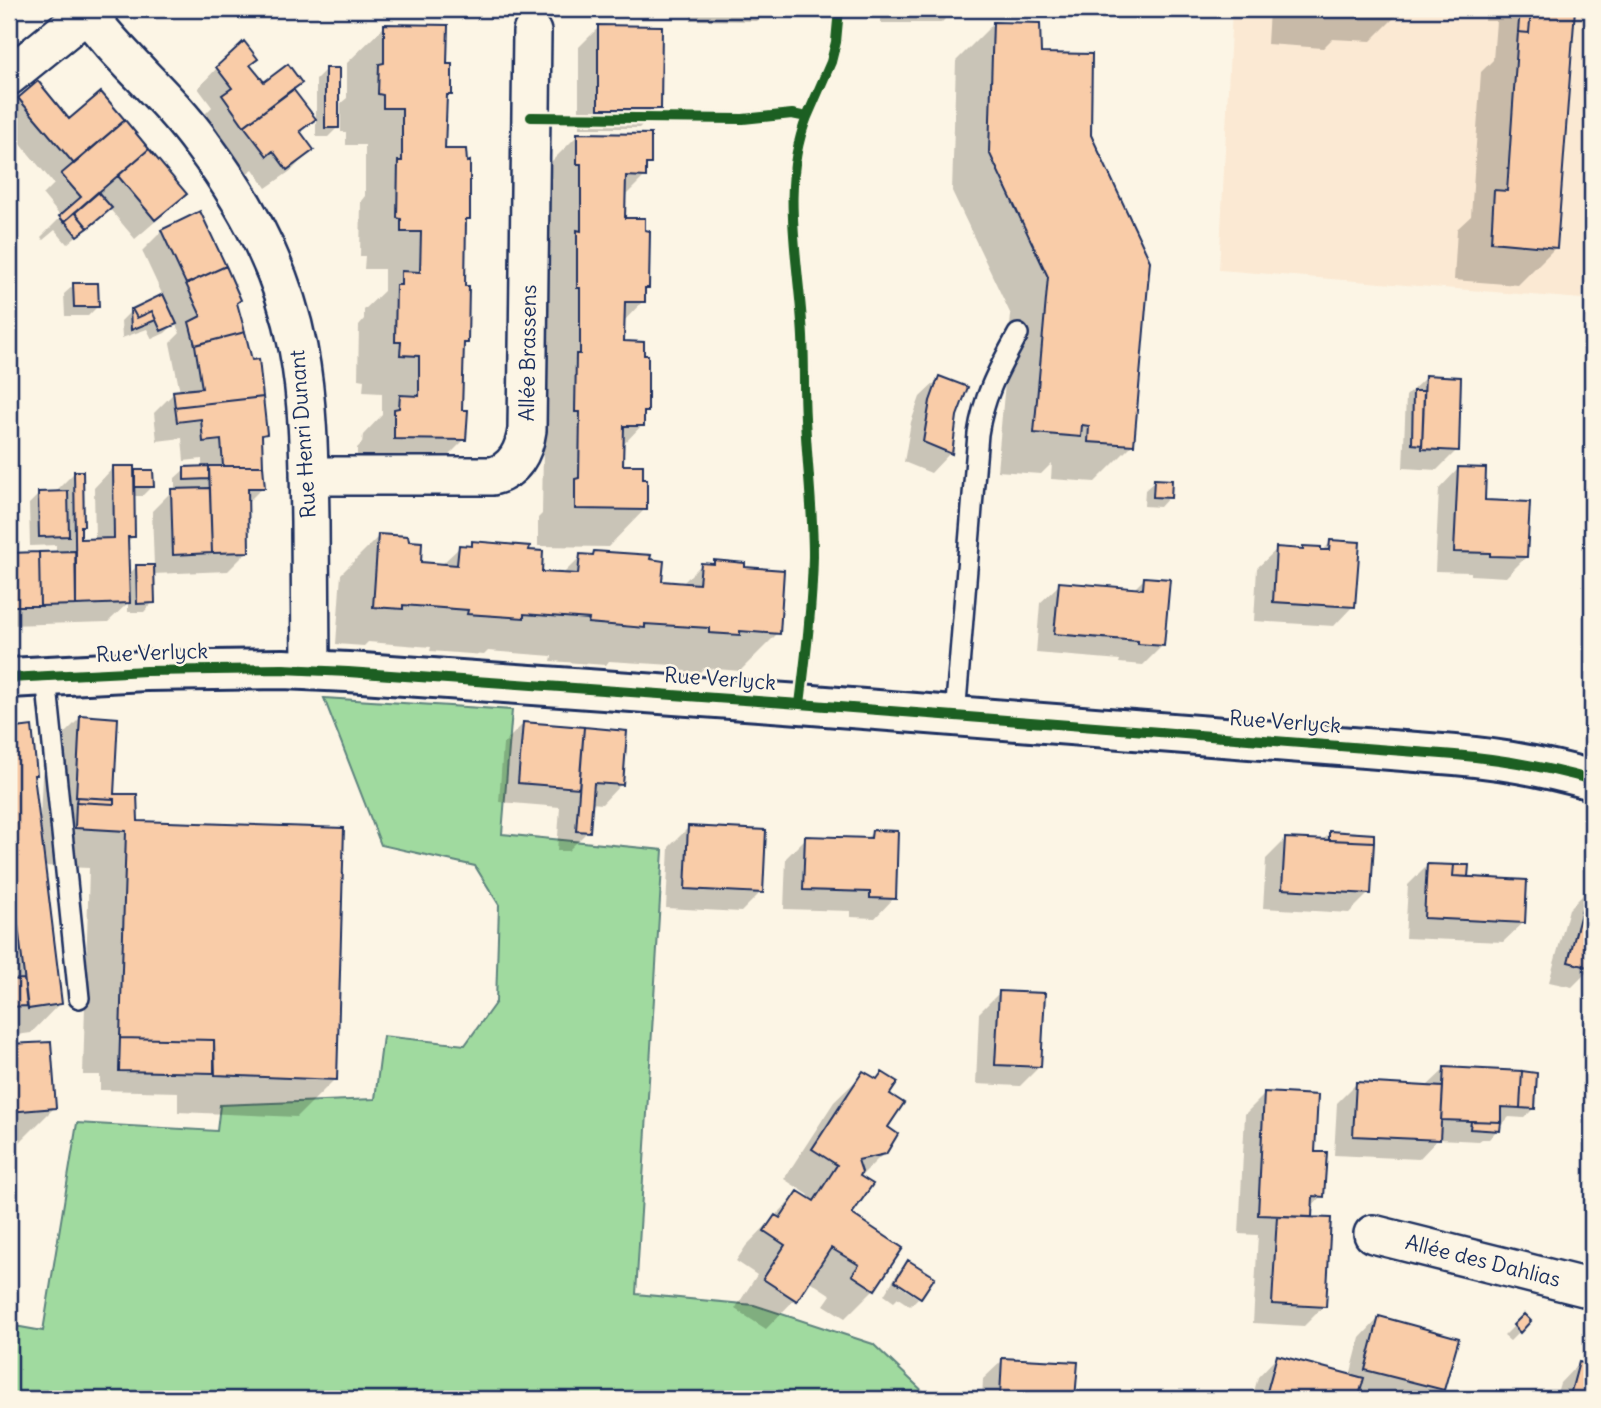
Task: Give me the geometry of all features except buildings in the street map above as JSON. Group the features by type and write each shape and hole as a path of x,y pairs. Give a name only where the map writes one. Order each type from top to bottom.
{"street":[{"name":"Rue Henri Dunant","path":"9,76 85,11 201,142 235,191 261,240 279,283 298,348 305,407 309,475 311,671"},
{"name":"Allée Brassens","path":"309,475 492,476 509,468 521,452 527,430 532,32"},
{"name":"Rue Verlyck","path":"27,678 146,671 283,669 444,678 1469,756 1542,766 1592,780"},
{"name":"Allée des Dahlias","path":"1373,1234 1592,1289"}],"lane":[{"path":"956,716 981,412 995,375 1018,334"},
{"path":"27,678 79,998"}],"shaded area":[{"path":"1232,9 1592,9 1592,123 1582,299 1219,270"}],"green space":[{"path":"324,698 512,710 502,834 663,850 636,1294 754,1305 873,1344 931,1399 9,1399 9,1325 43,1331 77,1123 217,1131 220,1105 375,1099 383,1036 465,1045 496,1002 499,905 475,866 381,845"}],"cycle path":[{"path":"531,117 743,119 792,114 807,117 831,62 839,9"},
{"path":"800,704 813,556 804,406 803,334 793,193 799,142 807,117"},
{"path":"9,678 146,671 283,669 348,672 1455,755 1524,764 1592,780"}]}
